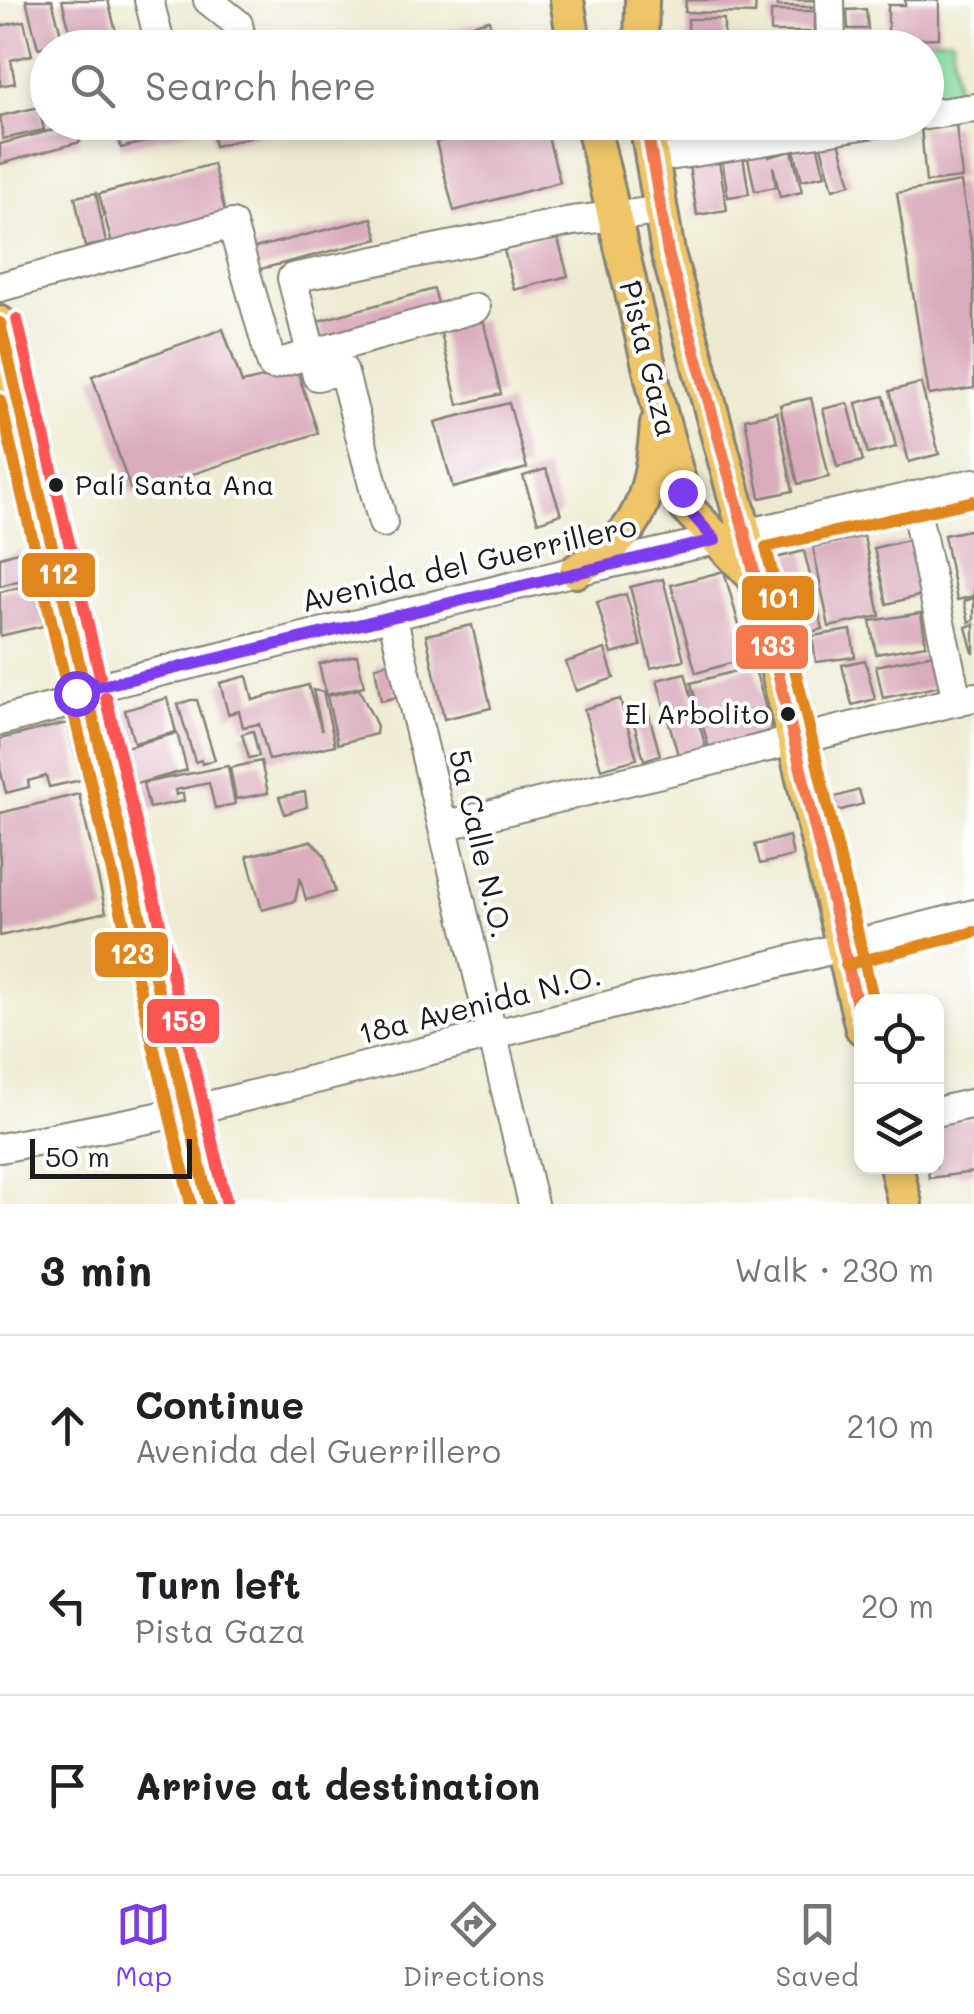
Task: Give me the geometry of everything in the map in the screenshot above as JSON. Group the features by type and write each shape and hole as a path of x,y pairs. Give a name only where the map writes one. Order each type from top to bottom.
{"main road":[{"path":"567,0 572,30"},
{"path":"641,30 642,0"},
{"name":"Pista Gaza","path":"596,140 686,507 730,537"},
{"name":"Pista Gaza","path":"648,140 668,253 730,537 756,580 795,741"},
{"path":"0,323 209,1204"},
{"path":"576,571 612,546 633,522 652,469 658,404"},
{"path":"795,741 854,996"},
{"path":"898,1174 906,1204"}],"street":[{"path":"208,0 238,24 239,30"},
{"path":"830,0 831,30"},
{"path":"152,1 158,30"},
{"path":"944,112 974,108"},
{"path":"650,159 758,140"},
{"path":"384,524 343,370 317,376 292,278 572,221 660,211"},
{"path":"0,287 232,224 272,365 476,308"},
{"name":"Avenida del Guerrillero","path":"0,704 85,691 576,571 974,483"},
{"path":"443,826 965,699 913,496"},
{"name":"5a Calle N.O.","path":"392,616 533,1204"},
{"name":"Avenida del Guerrillero","path":"0,721 85,691"},
{"name":"18a Avenida N.O.","path":"0,1148 188,1111 974,914"},
{"path":"944,1110 974,1103"}],"green space":[{"path":"952,38 957,96 944,97 944,39"}],"building":[{"path":"26,0 52,0 60,30 34,30"},
{"path":"62,0 108,0 116,30 70,30"},
{"path":"686,0 756,0 755,14 685,12"},
{"path":"777,0 820,0 820,7 777,6"},
{"path":"905,0 939,0 939,30 888,30 888,5 905,5"},
{"path":"866,9 868,29 848,29 847,10"},
{"path":"771,11 815,11 815,30 771,30"},
{"path":"688,19 724,19 724,30 688,30"},
{"path":"489,20 492,30 453,30"},
{"path":"24,21 30,55 11,60 15,83 0,86 0,26"},
{"path":"30,109 30,133 3,139 0,116"},
{"path":"956,125 962,178 926,182 922,140 944,140 944,126"},
{"path":"30,136 30,140 80,142 0,164 0,144"},
{"path":"119,140 152,140 121,148"},
{"path":"214,140 238,140 215,146"},
{"path":"549,140 560,182 454,211 436,142"},
{"path":"690,140 722,141 691,145"},
{"path":"839,140 851,184 833,189 820,143"},
{"path":"817,144 825,175 802,180 794,150"},
{"path":"768,149 769,157 792,151 802,192 780,197 773,166 776,187 755,191 747,154"},
{"path":"743,156 749,194 728,197 722,159"},
{"path":"719,161 727,210 697,215 689,166"},
{"path":"213,164 227,219 113,248 99,194"},
{"path":"961,182 974,261 974,388 929,395 897,193"},
{"path":"96,193 106,243 85,247 75,197"},
{"path":"372,218 378,239 253,271 247,250"},
{"path":"556,232 568,276 514,290 503,246"},
{"path":"434,289 441,314 325,346 318,321"},
{"path":"483,319 501,394 458,405 440,329"},
{"path":"223,329 242,383 297,370 318,433 132,494 92,376"},
{"path":"921,383 939,454 909,462 890,391"},
{"path":"884,396 896,447 868,454 856,403"},
{"path":"811,398 829,477 798,484 780,405"},
{"path":"509,403 527,468 453,488 435,422"},
{"path":"848,403 863,461 837,467 823,409"},
{"path":"777,412 793,491 760,498 745,419"},
{"path":"546,469 561,514 538,522 523,476"},
{"path":"974,529 974,596 957,600 944,535"},
{"path":"864,536 880,616 829,627 813,547"},
{"path":"908,540 922,595 887,604 874,548"},
{"path":"21,551 28,578 0,586 0,557"},
{"path":"804,551 823,629 795,636 776,558"},
{"path":"724,571 748,658 696,673 671,585"},
{"path":"663,579 684,660 651,668 630,587"},
{"path":"33,584 43,626 0,636 0,592"},
{"path":"626,594 641,646 612,654 597,602"},
{"path":"974,598 974,620 969,622 964,601"},
{"path":"921,613 926,645 876,654 870,621"},
{"path":"974,624 974,653 973,653 966,627"},
{"path":"472,625 491,708 444,719 426,635"},
{"path":"851,630 855,657 816,662 812,636"},
{"path":"605,649 614,678 576,691 566,662"},
{"path":"934,654 941,686 883,698 876,666"},
{"path":"357,655 364,686 326,695 319,664"},
{"path":"865,660 875,699 852,705 842,665"},
{"path":"390,662 397,697 381,701 375,667"},
{"path":"754,666 772,730 709,748 691,683"},
{"path":"685,673 706,748 678,755 657,680"},
{"path":"247,676 253,700 308,685 322,731 313,690 323,692 335,745 269,760 259,724 243,727 239,711 228,714 220,683"},
{"path":"359,689 377,726 376,734 338,744 327,696"},
{"path":"167,698 176,732 134,743 125,710"},
{"path":"620,699 637,759 601,769 584,709"},
{"path":"197,700 215,760 202,764 201,760 195,762 178,704"},
{"path":"646,704 660,755 644,760 630,709"},
{"path":"67,723 81,780 49,787 46,776 28,781 29,787 6,793 0,768 0,739"},
{"path":"253,731 259,756 249,758 242,734"},
{"path":"177,733 187,770 136,784 126,747"},
{"path":"261,761 268,793 236,799 230,768"},
{"path":"228,766 235,804 215,808 209,783 175,790 176,795 183,793 184,801 149,808 143,783"},
{"path":"859,790 863,804 838,811 835,797"},
{"path":"305,792 307,807 285,814 279,797"},
{"path":"79,794 106,912 0,936 0,813"},
{"path":"789,836 793,856 760,864 755,845"},
{"path":"311,841 325,856 335,892 306,900 300,878 295,901 262,910 247,856"},
{"path":"974,1119 974,1172 929,1178 928,1174 944,1174 944,1123"}],"transit line":[{"name":"133","path":"649,140 668,253 745,534 854,994"},
{"name":"159","path":"17,319 100,676"},
{"name":"112","path":"0,323 83,680"},
{"name":"123","path":"0,400 66,684"},
{"name":"101","path":"872,994 766,547 974,501"},
{"name":"159","path":"106,697 226,1200"},
{"name":"112","path":"89,701 209,1204"},
{"name":"123","path":"72,705 191,1204"},
{"name":"101","path":"846,965 974,932"}],"place":[{"name":"Palí Santa Ana","path":"56,485"},
{"name":"El Arbolito","path":"788,714"}],"route":[{"path":"76,693 77,684 83,680 97,687 715,540 686,507 682,492"}]}
